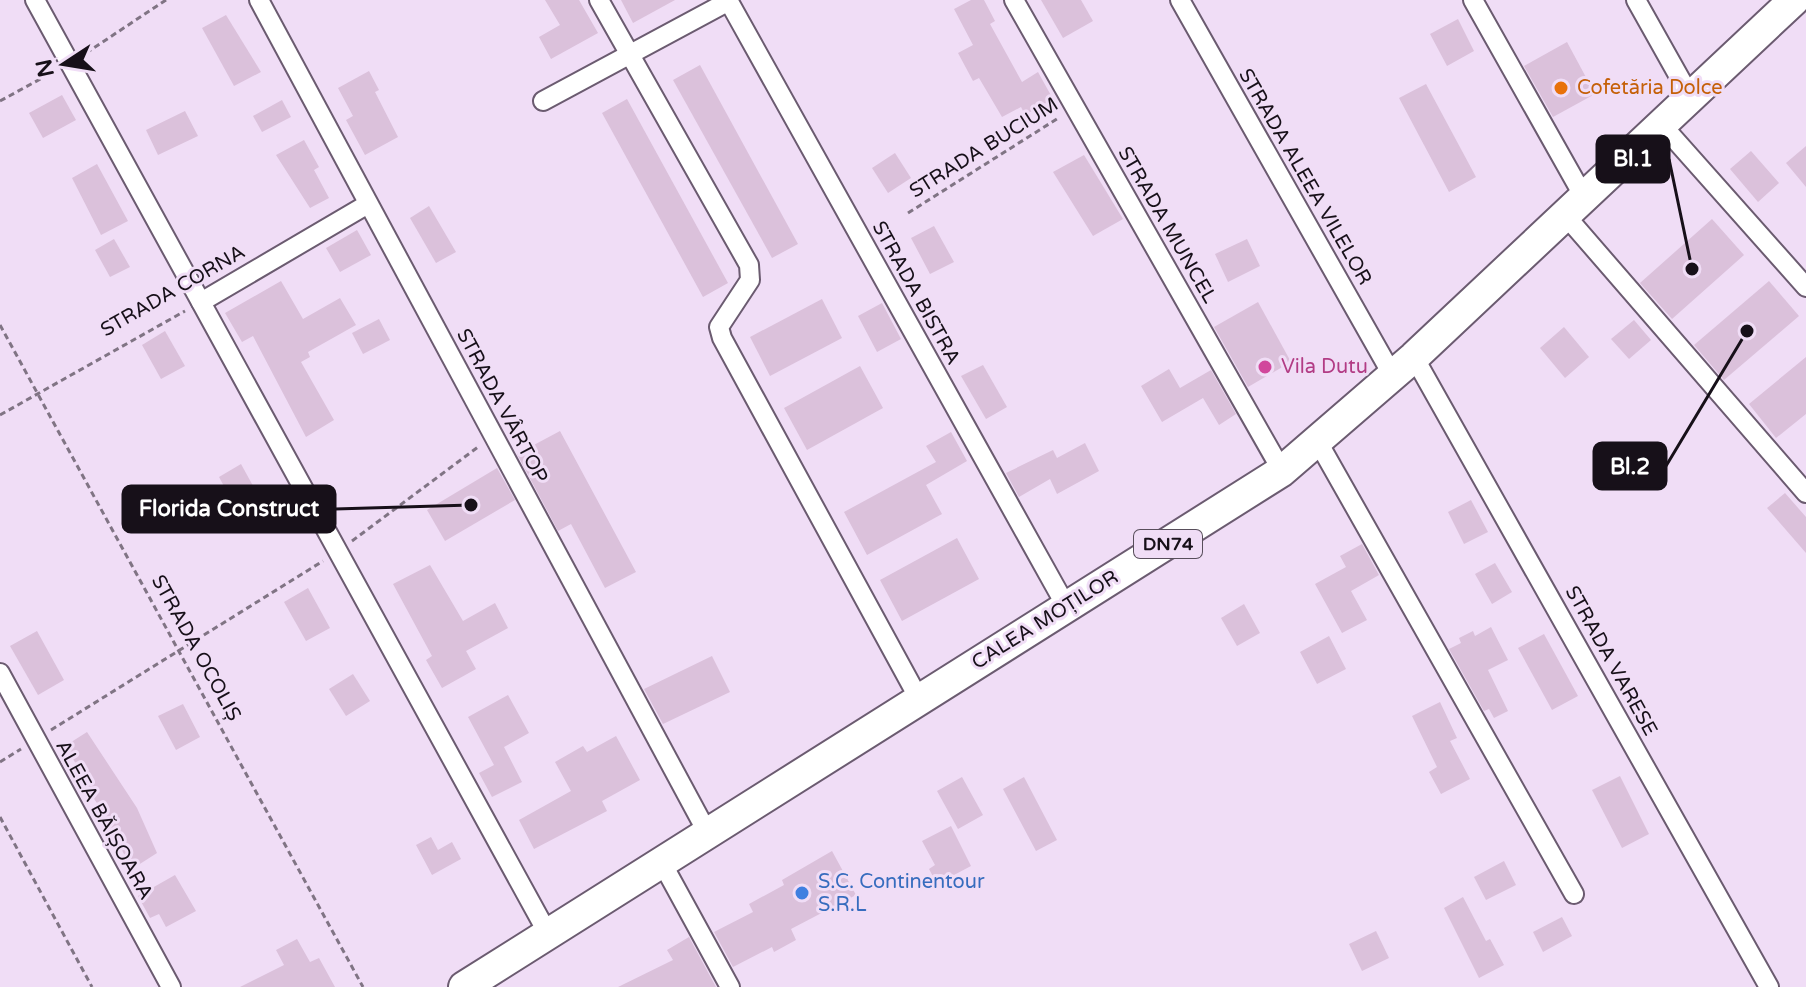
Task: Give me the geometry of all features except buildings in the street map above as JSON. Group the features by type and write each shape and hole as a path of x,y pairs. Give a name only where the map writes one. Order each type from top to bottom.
{"main road":[{"name":"CALEA MOȚILOR","path":"464,987 1282,471 1404,366 1794,0"}],"street":[{"path":"35,0 547,932"},
{"name":"STRADA VÂRTOP","path":"259,0 707,832"},
{"path":"599,0 749,265 750,280 719,327 722,338 919,699"},
{"name":"STRADA MUNCEL","path":"1014,0 1282,471"},
{"name":"STRADA ALEEA VILELOR","path":"1180,0 1404,366"},
{"path":"1473,0 1574,206 1806,493"},
{"path":"1636,0 1691,98"},
{"path":"543,101 729,1"},
{"name":"STRADA BISTRA","path":"729,1 1066,606"},
{"path":"1662,125 1806,287"},
{"name":"STRADA CORNA","path":"201,302 368,204"},
{"name":"STRADA VARESE","path":"1404,366 1769,987"},
{"path":"1318,442 1574,894"},
{"name":"ALEEA BĂIȘOARA","path":"0,673 171,987"},
{"path":"661,861 730,987"}],"path":[{"name":"STRADA BUCIUM","path":"908,213 1074,108"},
{"name":"STRADA CORNA","path":"0,415 201,302"},
{"name":"STRADA OCOLIȘ","path":"0,325 181,649 363,987"},
{"path":"0,762 338,551 493,436"},
{"path":"0,817 92,987"}],"place":[{"name":"Cofetăria Dolce","path":"1561,88"},
{"name":"Bl.1","path":"1692,269"},
{"name":"Bl.2","path":"1747,331"},
{"name":"Vila Dutu","path":"1265,367"},
{"name":"Florida Construct","path":"471,505"},
{"name":"S.C. Continentour S.R.L","path":"802,893"}]}
